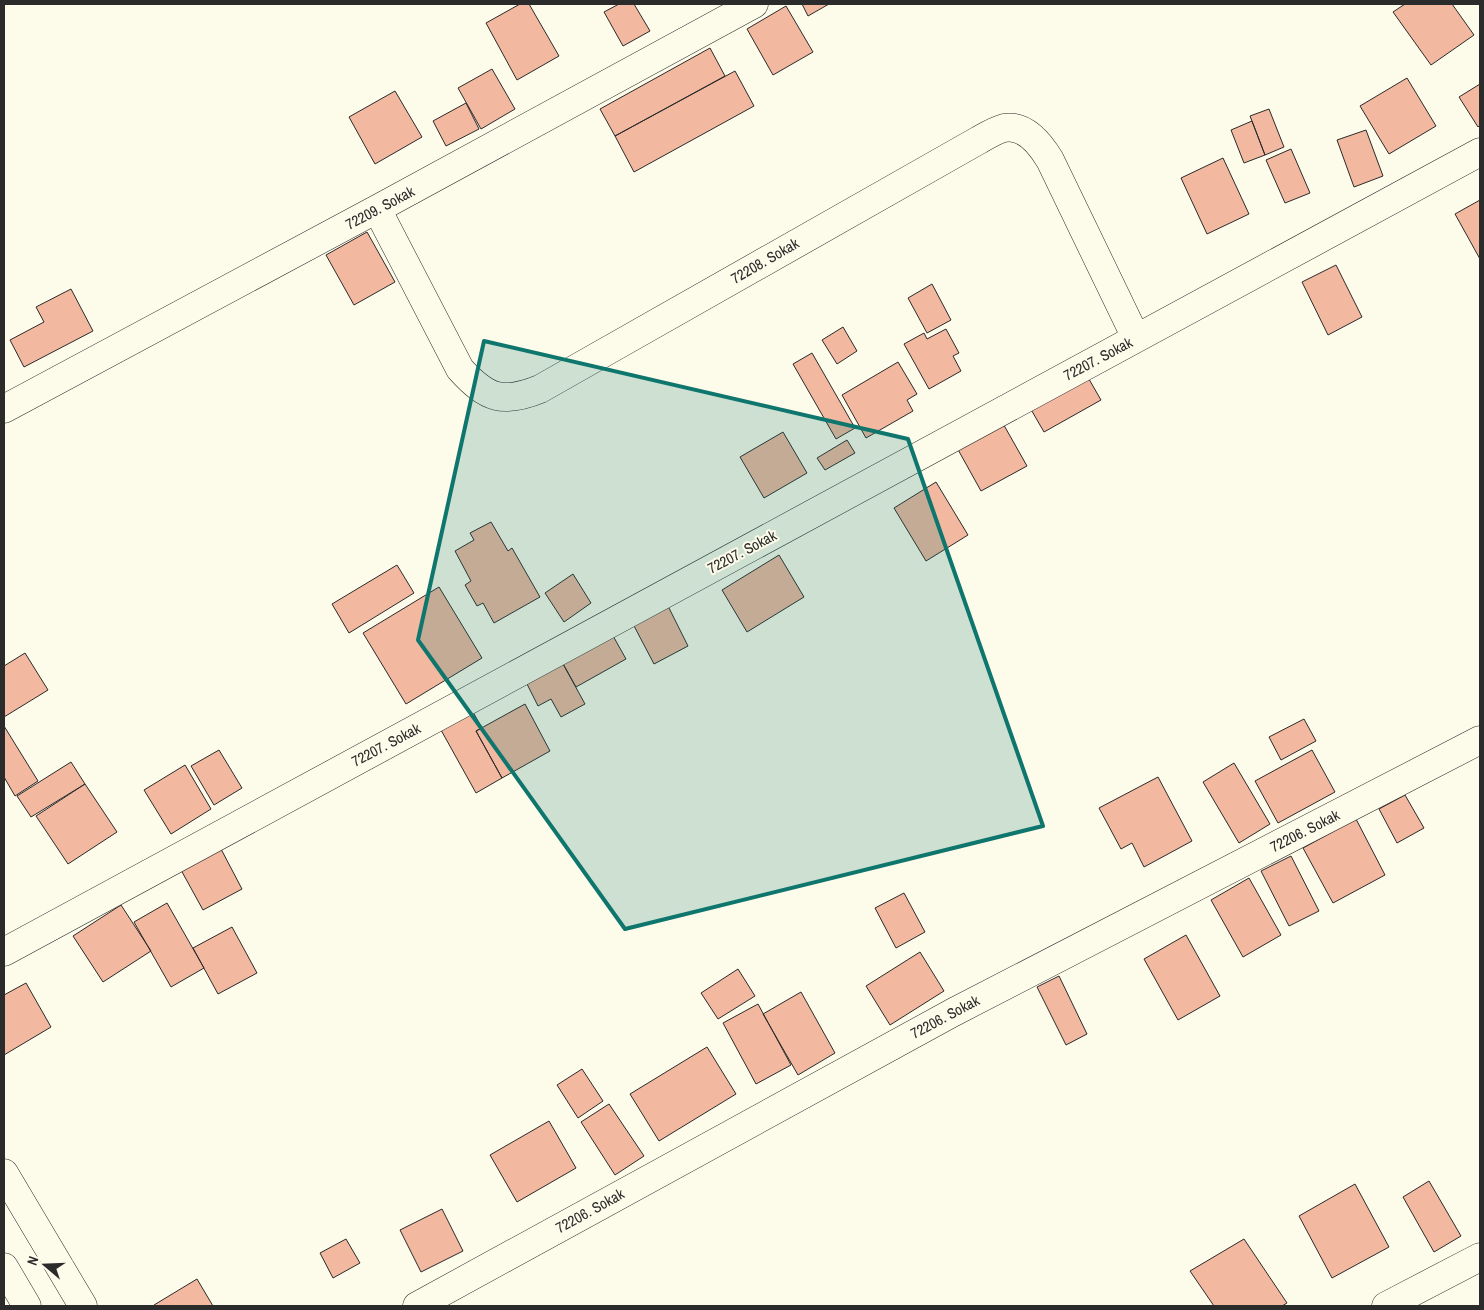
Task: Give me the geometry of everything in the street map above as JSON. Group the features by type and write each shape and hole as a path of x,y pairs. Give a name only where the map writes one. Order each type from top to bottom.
{"street":[{"name":"72209. Sokak","path":"4,409 754,4"},
{"name":"72208. Sokak","path":"377,209 460,369 471,382 489,393 505,398 520,397 540,389 979,140 1005,128 1018,130 1040,144 1050,160 1136,338"},
{"name":"72207. Sokak","path":"4,952 1480,152"},
{"name":"72206. Sokak","path":"417,1306 952,1013 1480,740"},
{"path":"4,1173 83,1306"},
{"path":"1386,1306 1480,1257"},
{"path":"4,1267 27,1306"}],"highlighted area":[{"path":"484,341 908,439 1043,826 625,929 418,640"}],"building":[{"path":"520,4 529,4 559,56 517,80 486,23"},
{"path":"619,4 634,4 650,31 623,46 604,12"},
{"path":"802,4 829,4 808,16"},
{"path":"1405,4 1452,4 1474,35 1431,65 1393,12"},
{"path":"786,6 813,52 773,75 747,29"},
{"path":"710,48 725,76 615,136 600,109"},
{"path":"492,69 515,109 481,129 458,88"},
{"path":"735,71 754,106 634,172 615,136"},
{"path":"1407,78 1436,126 1389,154 1360,106"},
{"path":"1480,84 1480,125 1478,127 1459,97"},
{"path":"395,91 422,137 375,164 349,117"},
{"path":"466,103 479,129 446,146 433,121"},
{"path":"1269,109 1284,147 1265,155 1250,116"},
{"path":"1252,121 1265,155 1244,163 1231,130"},
{"path":"1366,130 1383,176 1354,187 1337,140"},
{"path":"1291,149 1310,193 1285,203 1266,160"},
{"path":"1223,158 1249,214 1207,234 1181,178"},
{"path":"1480,200 1480,259 1455,214"},
{"path":"367,232 395,282 354,305 326,255"},
{"path":"1336,265 1362,317 1328,335 1302,282"},
{"path":"932,284 951,320 927,333 908,298"},
{"path":"71,289 93,331 24,367 10,340 44,322 36,307"},
{"path":"843,327 857,351 837,364 822,340"},
{"path":"946,329 959,353 953,356 961,371 929,389 904,344 924,333 927,339"},
{"path":"812,353 855,428 836,439 793,364"},
{"path":"898,362 917,394 907,400 913,411 866,438 842,395"},
{"path":"1086,374 1101,400 1044,432 1029,406"},
{"path":"1001,420 1027,466 981,491 956,446"},
{"path":"783,432 807,473 764,498 740,457"},
{"path":"847,440 855,453 825,470 817,458"},
{"path":"936,482 968,535 926,561 894,508"},
{"path":"491,522 508,551 512,548 540,597 494,623 483,603 477,606 465,585 471,581 455,551 474,540 470,533"},
{"path":"779,555 804,597 747,632 722,590"},
{"path":"397,565 414,593 349,633 332,604"},
{"path":"573,574 591,603 564,622 545,593"},
{"path":"439,587 482,658 406,704 363,633"},
{"path":"668,606 688,646 654,664 633,624"},
{"path":"612,634 626,659 576,687 562,662"},
{"path":"25,653 48,690 4,717 4,666"},
{"path":"562,662 585,704 561,717 551,699 538,706 526,682"},
{"path":"525,704 550,751 502,778 476,731"},
{"path":"473,712 482,728 476,731 502,778 476,793 441,730"},
{"path":"1304,719 1316,741 1281,760 1269,737"},
{"path":"4,726 38,781 15,796 4,777"},
{"path":"219,750 242,788 214,805 191,766"},
{"path":"1312,750 1335,792 1278,823 1255,781"},
{"path":"71,762 85,784 31,817 17,796"},
{"path":"1234,763 1270,824 1239,843 1203,782"},
{"path":"185,765 211,809 171,834 144,790"},
{"path":"1158,777 1192,841 1144,867 1132,843 1121,849 1099,808"},
{"path":"85,784 117,832 68,864 36,816"},
{"path":"1405,795 1424,828 1397,843 1379,809"},
{"path":"1356,819 1385,875 1333,903 1303,848"},
{"path":"221,849 242,889 203,910 181,870"},
{"path":"1291,856 1319,911 1289,926 1261,871"},
{"path":"1249,878 1281,935 1243,957 1211,900"},
{"path":"904,893 925,932 896,948 875,908"},
{"path":"167,903 204,968 171,987 134,922"},
{"path":"121,905 151,951 103,982 73,936"},
{"path":"232,927 257,973 218,994 193,948"},
{"path":"1186,935 1220,996 1178,1020 1144,959"},
{"path":"920,952 944,991 890,1025 866,986"},
{"path":"738,969 755,996 718,1019 701,993"},
{"path":"1059,976 1087,1034 1066,1045 1037,987"},
{"path":"26,983 51,1027 4,1055 4,995"},
{"path":"801,992 835,1053 798,1075 763,1014"},
{"path":"758,1004 791,1065 756,1084 723,1023"},
{"path":"707,1047 736,1094 659,1141 630,1094"},
{"path":"582,1069 603,1101 578,1118 557,1085"},
{"path":"609,1104 644,1156 615,1175 581,1122"},
{"path":"549,1121 576,1168 517,1202 490,1155"},
{"path":"1429,1181 1461,1236 1434,1252 1403,1197"},
{"path":"1355,1184 1389,1247 1332,1278 1299,1216"},
{"path":"442,1209 463,1251 421,1272 400,1230"},
{"path":"346,1239 360,1263 333,1278 320,1253"},
{"path":"1244,1239 1287,1303 1282,1306 1214,1306 1190,1271"},
{"path":"197,1279 213,1306 154,1306 154,1305"}]}
